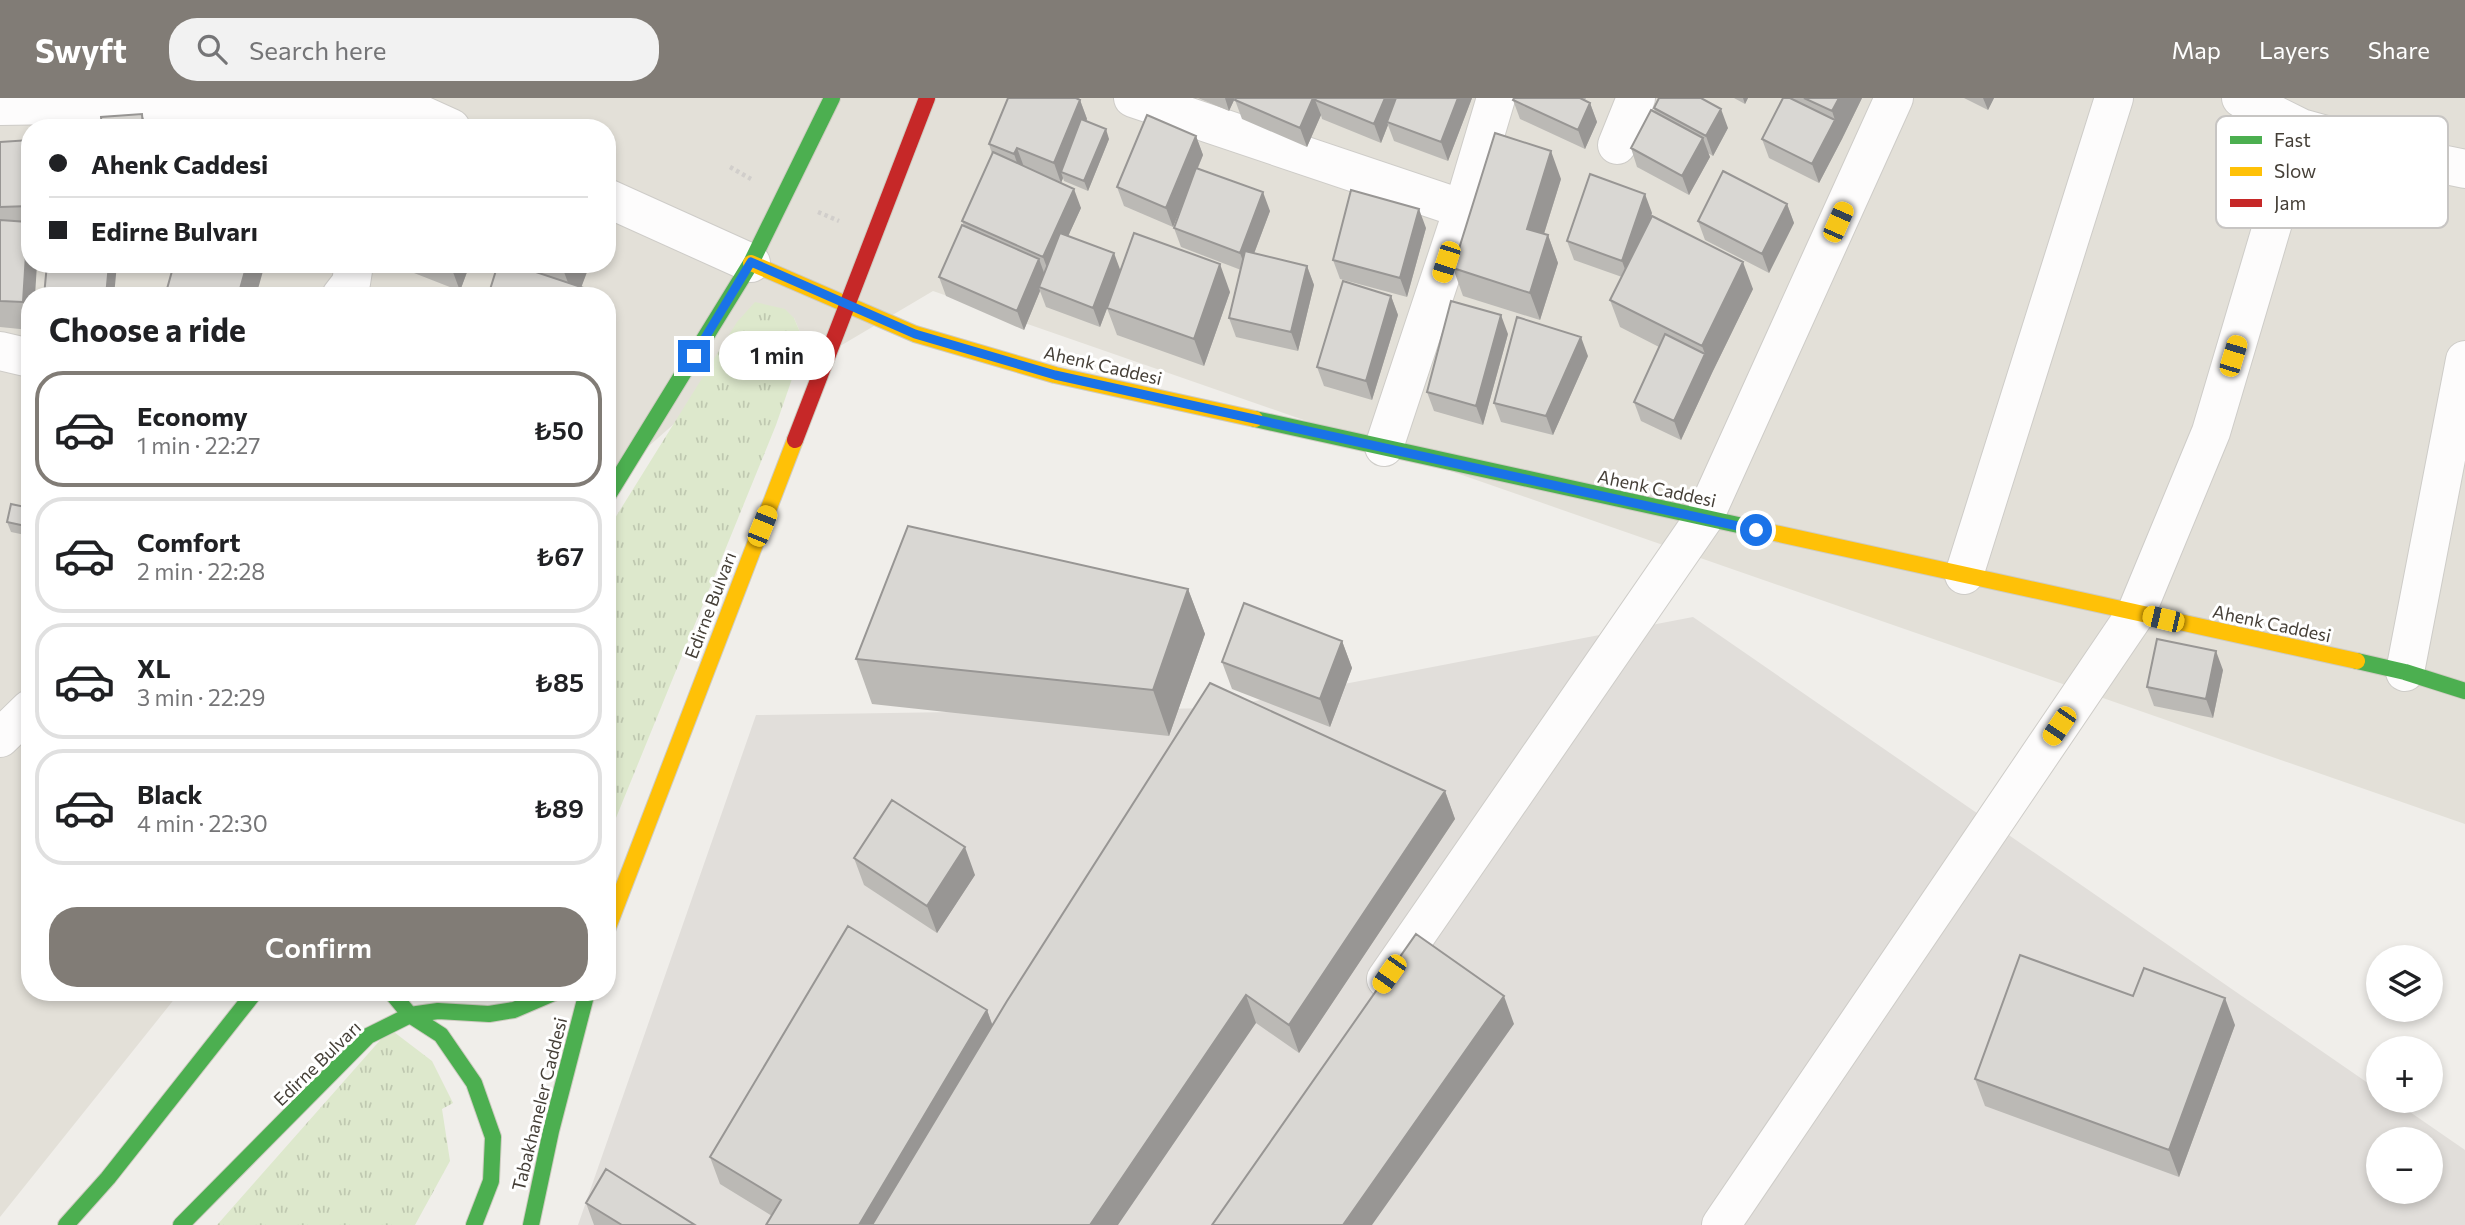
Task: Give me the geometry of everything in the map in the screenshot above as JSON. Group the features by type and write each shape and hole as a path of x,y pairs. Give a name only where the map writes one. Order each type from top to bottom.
{"main road":[{"path":"616,482 751,262 832,98"},
{"name":"Edirne Bulvarı","path":"616,906 927,98"},
{"name":"Ahenk Caddesi","path":"751,262 915,334 1055,375 2405,672 2465,691"},
{"path":"66,1225 108,1178 249,1001"},
{"name":"Tabakhaneler Caddesi","path":"398,1001 410,1015 441,1035 474,1083 499,1141 491,1181 474,1225"},
{"name":"Edirne Bulvarı","path":"181,1225 368,1036 410,1015 438,1011 489,1014 514,1010 535,1001"},
{"name":"Tabakhaneler Caddesi","path":"531,1225 546,1152 585,1001"},
{"path":"526,1153 546,1152"}],"street":[{"path":"1133,98 1463,209"},
{"path":"1384,447 1463,209 1496,98"},
{"path":"1617,145 1636,98"},
{"path":"1366,1008 1704,518 1894,98"},
{"path":"1964,575 2114,98"},
{"path":"2241,98 2277,116"},
{"path":"0,106 387,109 421,119"},
{"path":"616,202 751,262"},
{"path":"1721,1225 2136,613 2211,432 2271,228"},
{"path":"0,351 21,356"},
{"path":"2405,672 2465,360"},
{"path":"0,738 21,718"},
{"path":"0,744 21,749"}],"path":[{"path":"810,208 842,222"}],"shaded area":[{"path":"0,98 2465,98 2465,824 933,291 830,352 802,337 794,318 616,475 616,287 21,287 21,1001 173,1001 0,1217"},
{"path":"1693,617 2366,1082 2366,1113 2411,1113 2432,1127 2366,1127 2366,1204 2443,1204 2443,1135 2465,1150 2465,1225 578,1225 756,715 1219,708"}],"green space":[{"path":"755,302 785,309 794,318 802,337 802,350 776,425 616,818 616,517 737,322"},
{"path":"390,1029 432,1061 453,1103 442,1109 450,1161 415,1225 217,1225"}],"building":[{"path":"1008,98 1080,100 1054,163 1017,148 1014,154 989,144"},
{"path":"1313,98 1300,128 1235,100"},
{"path":"1385,98 1374,124 1315,100"},
{"path":"1396,98 1458,98 1441,142 1387,122"},
{"path":"1580,98 1590,103 1578,130 1513,100"},
{"path":"1659,98 1701,98 1721,109 1706,136 1654,108"},
{"path":"1783,98 1790,98 1835,120 1812,164 1762,139"},
{"path":"1804,98 1839,98 1832,111"},
{"path":"1651,110 1703,138 1682,176 1631,148"},
{"path":"142,114 142,119 101,119"},
{"path":"1147,115 1196,136 1166,208 1117,187"},
{"path":"1081,119 1106,129 1084,181 1061,172"},
{"path":"1495,133 1551,151 1527,229 1548,235 1530,293 1453,268"},
{"path":"21,141 21,206 0,207 0,142"},
{"path":"993,152 1074,189 1043,257 962,221"},
{"path":"1196,168 1263,192 1240,253 1174,228"},
{"path":"1723,171 1787,204 1762,254 1698,221"},
{"path":"1590,174 1645,194 1622,261 1567,241"},
{"path":"1351,190 1419,209 1400,278 1333,260"},
{"path":"1652,216 1743,262 1702,346 1610,300"},
{"path":"0,220 21,222 21,273 25,273 21,302 0,301"},
{"path":"962,225 1039,259 1017,311 939,277"},
{"path":"1060,233 1114,253 1093,308 1039,287"},
{"path":"1134,233 1220,264 1194,339 1107,308"},
{"path":"1245,251 1307,266 1291,332 1229,318"},
{"path":"46,273 108,273 107,287 45,287"},
{"path":"171,273 244,273 241,287 168,287"},
{"path":"495,273 539,273 581,287 491,287"},
{"path":"1343,281 1391,296 1366,381 1317,367"},
{"path":"1451,301 1501,315 1476,406 1427,392"},
{"path":"1517,317 1581,337 1546,416 1494,403"},
{"path":"1665,334 1705,354 1674,421 1634,402"},
{"path":"11,504 21,506 21,525 7,522"},
{"path":"908,526 1188,589 1153,690 856,659"},
{"path":"1244,603 1342,641 1320,699 1222,662"},
{"path":"2157,639 2216,651 2206,699 2147,687"},
{"path":"1210,683 1445,791 1289,1025 1246,995 1090,1225 872,1225 1007,1001"},
{"path":"892,800 965,847 927,906 854,858"},
{"path":"848,926 987,1010 859,1225 766,1225 781,1200 710,1157"},
{"path":"1416,934 1504,996 1343,1225 1212,1225"},
{"path":"2020,955 2133,996 2144,968 2225,998 2169,1150 1975,1079"},
{"path":"606,1169 695,1225 622,1225 586,1203"}],"traffic: fast":[{"path":"616,482 751,263 832,98"},
{"path":"1255,419 1761,530"},
{"path":"2357,661 2405,672 2465,691"},
{"path":"66,1225 108,1178 248,1001"},
{"path":"398,1001 410,1015 441,1035 474,1083 493,1137 491,1181 474,1225"},
{"path":"181,1225 368,1036 410,1015 438,1011 489,1014 514,1010 535,1001"},
{"path":"531,1225 551,1131 585,1001"}],"traffic: slow":[{"path":"751,263 915,334 1055,375 1255,419"},
{"path":"616,907 795,440"},
{"path":"1761,530 2357,661"}],"traffic: jam":[{"path":"795,440 927,98"}],"route":[{"path":"694,356 751,262 915,334 1055,375 1756,530"}]}
